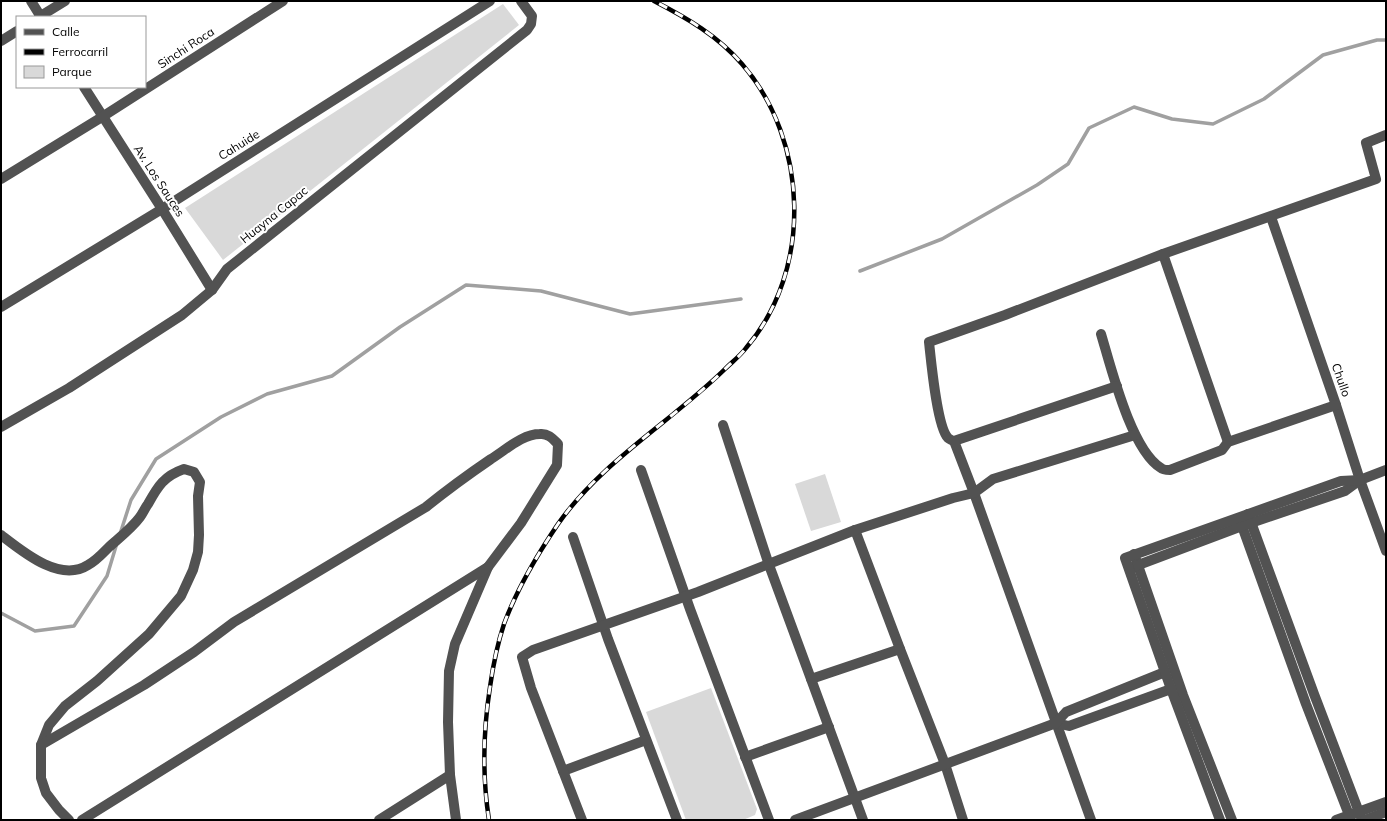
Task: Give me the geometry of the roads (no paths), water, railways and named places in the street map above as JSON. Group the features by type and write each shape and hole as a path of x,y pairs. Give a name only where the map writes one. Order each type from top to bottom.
{"street":[{"path":"31,1 39,16"},
{"path":"42,16 65,1"},
{"name":"Sinchi Roca","path":"1,179 102,117 283,1"},
{"name":"Cahuide","path":"1,307 162,209 490,1"},
{"name":"Huayna Capac","path":"1,427 69,388 149,338 182,315 212,290 227,269 527,30 531,24 532,16 521,1"},
{"path":"1,41 16,32"},
{"name":"Av. Los Sauces","path":"85,88 212,290"},
{"path":"1091,820 974,493 954,441 949,439 943,429 928,342 1005,315 1163,254 1376,179 1366,143 1386,135"},
{"name":"Chullo","path":"1271,217 1336,405 1360,480 1386,551"},
{"path":"1163,254 1228,442"},
{"path":"1101,334 1116,386 1136,435 1146,454 1162,469 1170,470 1222,450 1228,442 1336,405"},
{"path":"954,441 1116,386"},
{"path":"723,425 768,565 863,820"},
{"path":"41,745 144,685 194,652 234,622 426,507 454,485 517,442 533,434 551,436 558,444 557,465 521,523 488,567 455,644 449,671 448,722 450,775 456,820"},
{"path":"582,820 531,688 522,657 533,650 685,596 855,530 974,493 993,479 1136,435"},
{"path":"1,535 25,554 40,562 58,569 73,570 88,566 118,539 140,517 162,481 172,473 184,469 194,472 200,482 198,496 198,552 193,570 181,596 149,634 97,681 64,706 49,725 41,745 42,778 46,793 69,820"},
{"path":"641,470 685,596 769,820"},
{"path":"1232,820 1133,567 1125,558 1134,554 1345,491 1360,480 1386,470"},
{"path":"1133,567 1247,521"},
{"path":"1247,521 1306,704 1357,817"},
{"path":"855,530 945,764 963,820"},
{"path":"573,537 603,625 677,820"},
{"path":"82,820 488,567"},
{"path":"1133,567 1171,689 1220,820"},
{"path":"811,679 900,649"},
{"path":"795,820 1056,723 1066,712 1166,672"},
{"path":"1056,723 1070,726 1171,689"},
{"path":"745,757 829,727"},
{"path":"563,771 646,740"},
{"path":"379,820 450,775"},
{"path":"1357,817 1386,802"},
{"path":"1336,820 1386,812"}],"waterway":[{"path":"860,271 942,239 1037,185 1068,164 1089,128 1134,107 1172,119 1213,124 1264,99 1323,55 1377,40 1386,40"},
{"path":"120,534 131,500 156,459 221,417 267,394 332,376 400,327 466,285 541,291 630,314 741,299"},
{"path":"1,613 35,631 74,626 107,576 117,543"}],"railway":[{"path":"489,820 485,787 484,754 492,671 504,624 521,585 558,524 576,501 616,461 704,388 746,348 768,317 783,282 792,244 794,206 790,167 780,130 764,95 742,64 723,45 701,28 654,1"}]}
